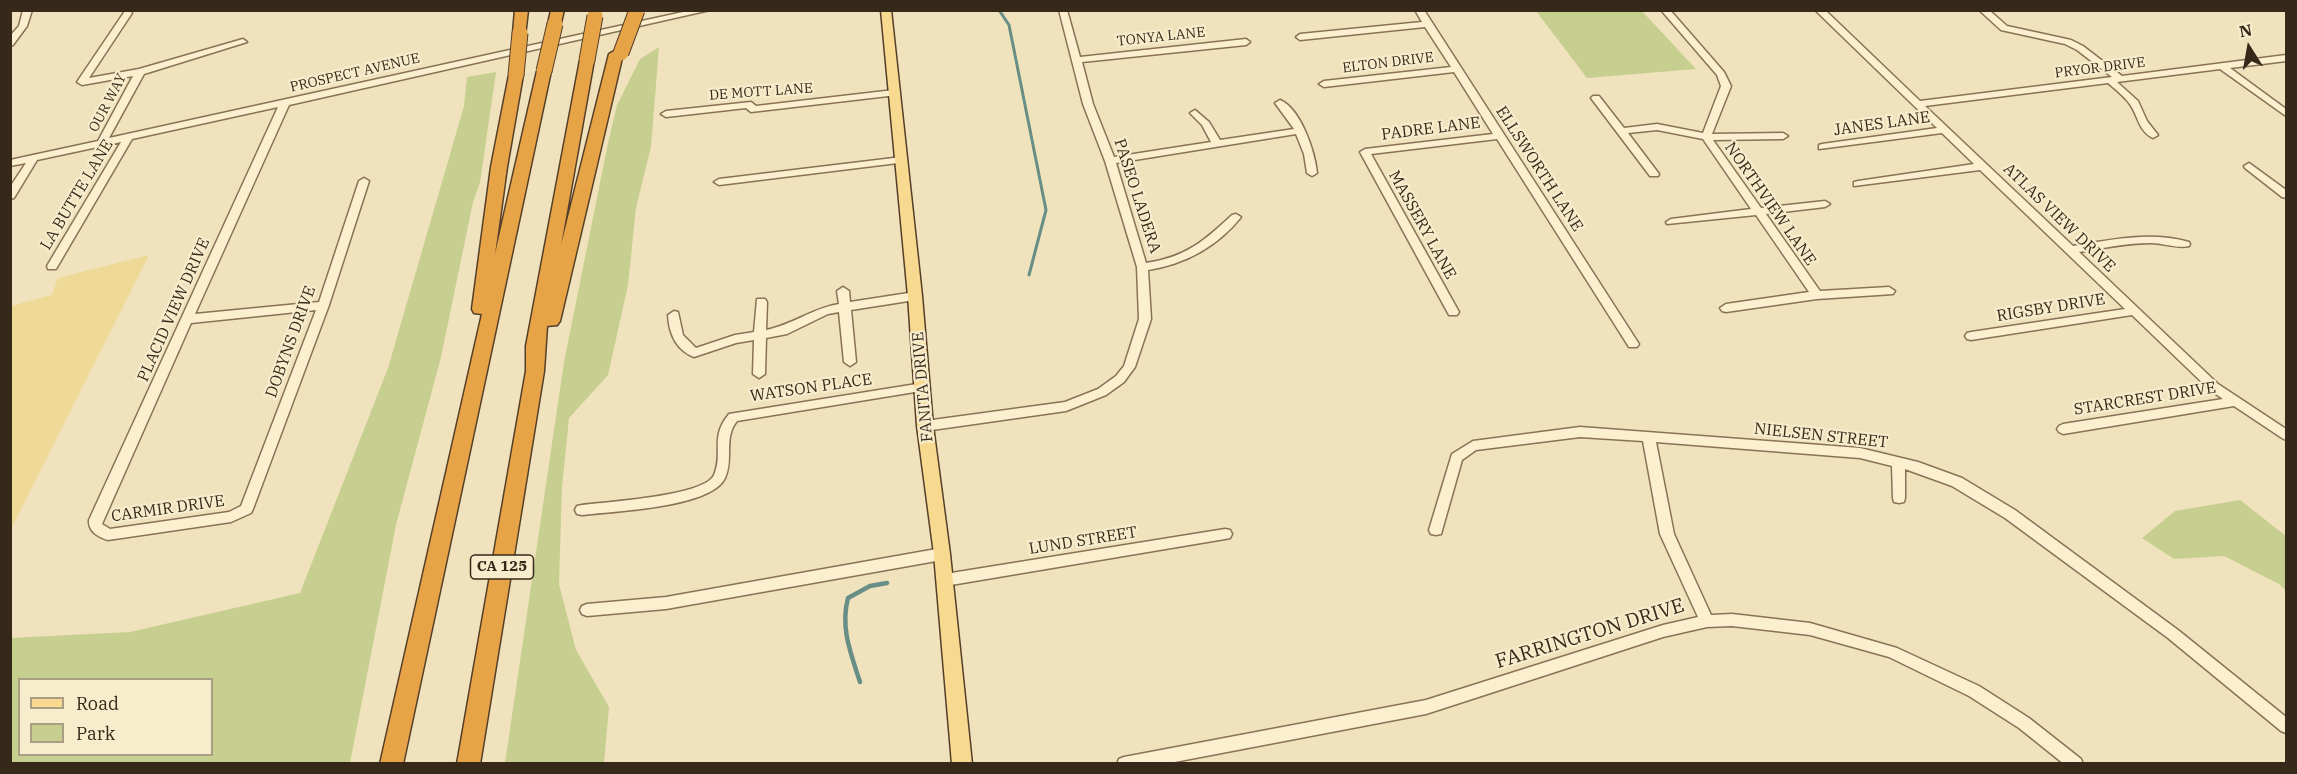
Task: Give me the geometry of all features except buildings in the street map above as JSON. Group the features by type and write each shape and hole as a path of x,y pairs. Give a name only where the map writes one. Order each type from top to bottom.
{"highway":[{"path":"463,436 500,167 516,75 522,10"},
{"path":"618,53 627,10"},
{"path":"535,371 542,361 608,82 637,10"},
{"name":"CA 125","path":"468,764 535,371 535,346 595,13"},
{"path":"391,764 556,17"}],"main road":[{"name":"FANITA DRIVE","path":"886,10 915,296 925,426 945,580 963,764"}],"street":[{"path":"10,43 23,25 28,10"},
{"name":"PROSPECT AVENUE","path":"10,163 705,10"},
{"name":"PASEO LADERA","path":"925,426 1066,406 1102,392 1120,379 1130,367 1145,319 1142,267 1110,161 1088,104 1063,10"},
{"name":"ELLSWORTH LANE","path":"1419,10 1633,344"},
{"name":"NORTHVIEW LANE","path":"1665,10 1721,74 1726,86 1706,137 1755,211 1817,295"},
{"name":"ATLAS VIEW DRIVE","path":"1819,10 2214,387 2233,402 2286,435"},
{"path":"1983,10 2004,28 2074,45 2115,80 2135,103 2142,122 2153,135"},
{"name":"OUR WAY","path":"128,13 82,82 140,72"},
{"path":"1300,37 1427,24"},
{"path":"140,72 243,42"},
{"name":"TONYA LANE","path":"1078,60 1246,42"},
{"name":"PRYOR DRIVE","path":"1918,104 2286,58"},
{"path":"2222,66 2286,113"},
{"name":"ELTON DRIVE","path":"1323,84 1456,69"},
{"name":"OUR WAY","path":"101,144 140,72"},
{"name":"DE MOTT LANE","path":"666,114 752,105 751,109 894,93"},
{"path":"1596,98 1654,174"},
{"name":"PLACID VIEW DRIVE","path":"98,531 95,526 96,520 285,102"},
{"path":"1280,103 1291,112 1311,161 1312,173"},
{"path":"1195,113 1206,124 1217,143"},
{"path":"1621,131 1665,128 1706,137 1783,136"},
{"name":"JANES LANE","path":"1822,147 1946,130"},
{"path":"1110,161 1298,131"},
{"name":"PADRE LANE","path":"1365,152 1500,136"},
{"name":"LA BUTTE LANE","path":"52,266 128,138"},
{"name":"MASSERY LANE","path":"1365,152 1453,312"},
{"path":"10,196 33,159"},
{"path":"718,182 902,160"},
{"path":"1858,184 1983,166"},
{"path":"2249,166 2286,195"},
{"name":"DOBYNS DRIVE","path":"243,512 323,305 364,181"},
{"path":"1671,222 1825,204"},
{"path":"1142,267 1179,261 1198,251 1236,217"},
{"path":"2071,250 2146,239 2166,238 2185,244"},
{"path":"843,291 850,362"},
{"path":"1726,308 1817,295 1889,291"},
{"path":"674,315 674,332 678,340 694,353 735,339 783,331 826,310 915,296"},
{"path":"759,374 761,302"},
{"path":"188,319 323,305"},
{"name":"RIGSBY DRIVE","path":"1971,336 2135,311"},
{"name":"WATSON PLACE","path":"582,510 686,495 705,490 716,483 721,473 722,433 733,417 923,387"},
{"name":"STARCREST DRIVE","path":"2063,429 2233,402"},
{"name":"NIELSEN STREET","path":"1436,530 1456,457 1466,448 1580,432 1860,453 1898,461 1957,482 2010,514 2173,634 2286,726"},
{"path":"1648,438 1667,534 1707,621"},
{"path":"1898,461 1899,498"},
{"name":"CARMIR DRIVE","path":"98,531 108,535 231,517 243,512"},
{"name":"LUND STREET","path":"945,580 1225,534"},
{"path":"587,610 676,601 942,554"},
{"name":"FARRINGTON DRIVE","path":"1124,764 1426,707 1663,630 1707,621 1783,624 1837,635 1892,652 1947,677 1991,702 2032,729 2076,764"}],"green space":[{"path":"1536,11 1642,11 1696,69 1587,78"},
{"path":"659,47 651,147 636,208 628,285 608,375 569,418 562,487 559,584 576,650 609,707 604,763 505,763 564,362 608,143 617,105 640,59"},
{"path":"496,72 480,183 473,202 441,357 396,525 350,763 11,763 11,638 130,632 300,593 388,368 464,106 467,77"},
{"path":"2240,500 2286,536 2286,591 2279,584 2224,556 2174,559 2142,538 2175,511"}],"sand":[{"path":"149,255 11,529 11,306 52,295 58,278"}],"waterway":[{"path":"999,10 1009,25 1046,210 1029,275"},
{"path":"860,682 846,630 848,598 870,586 887,583"}]}
